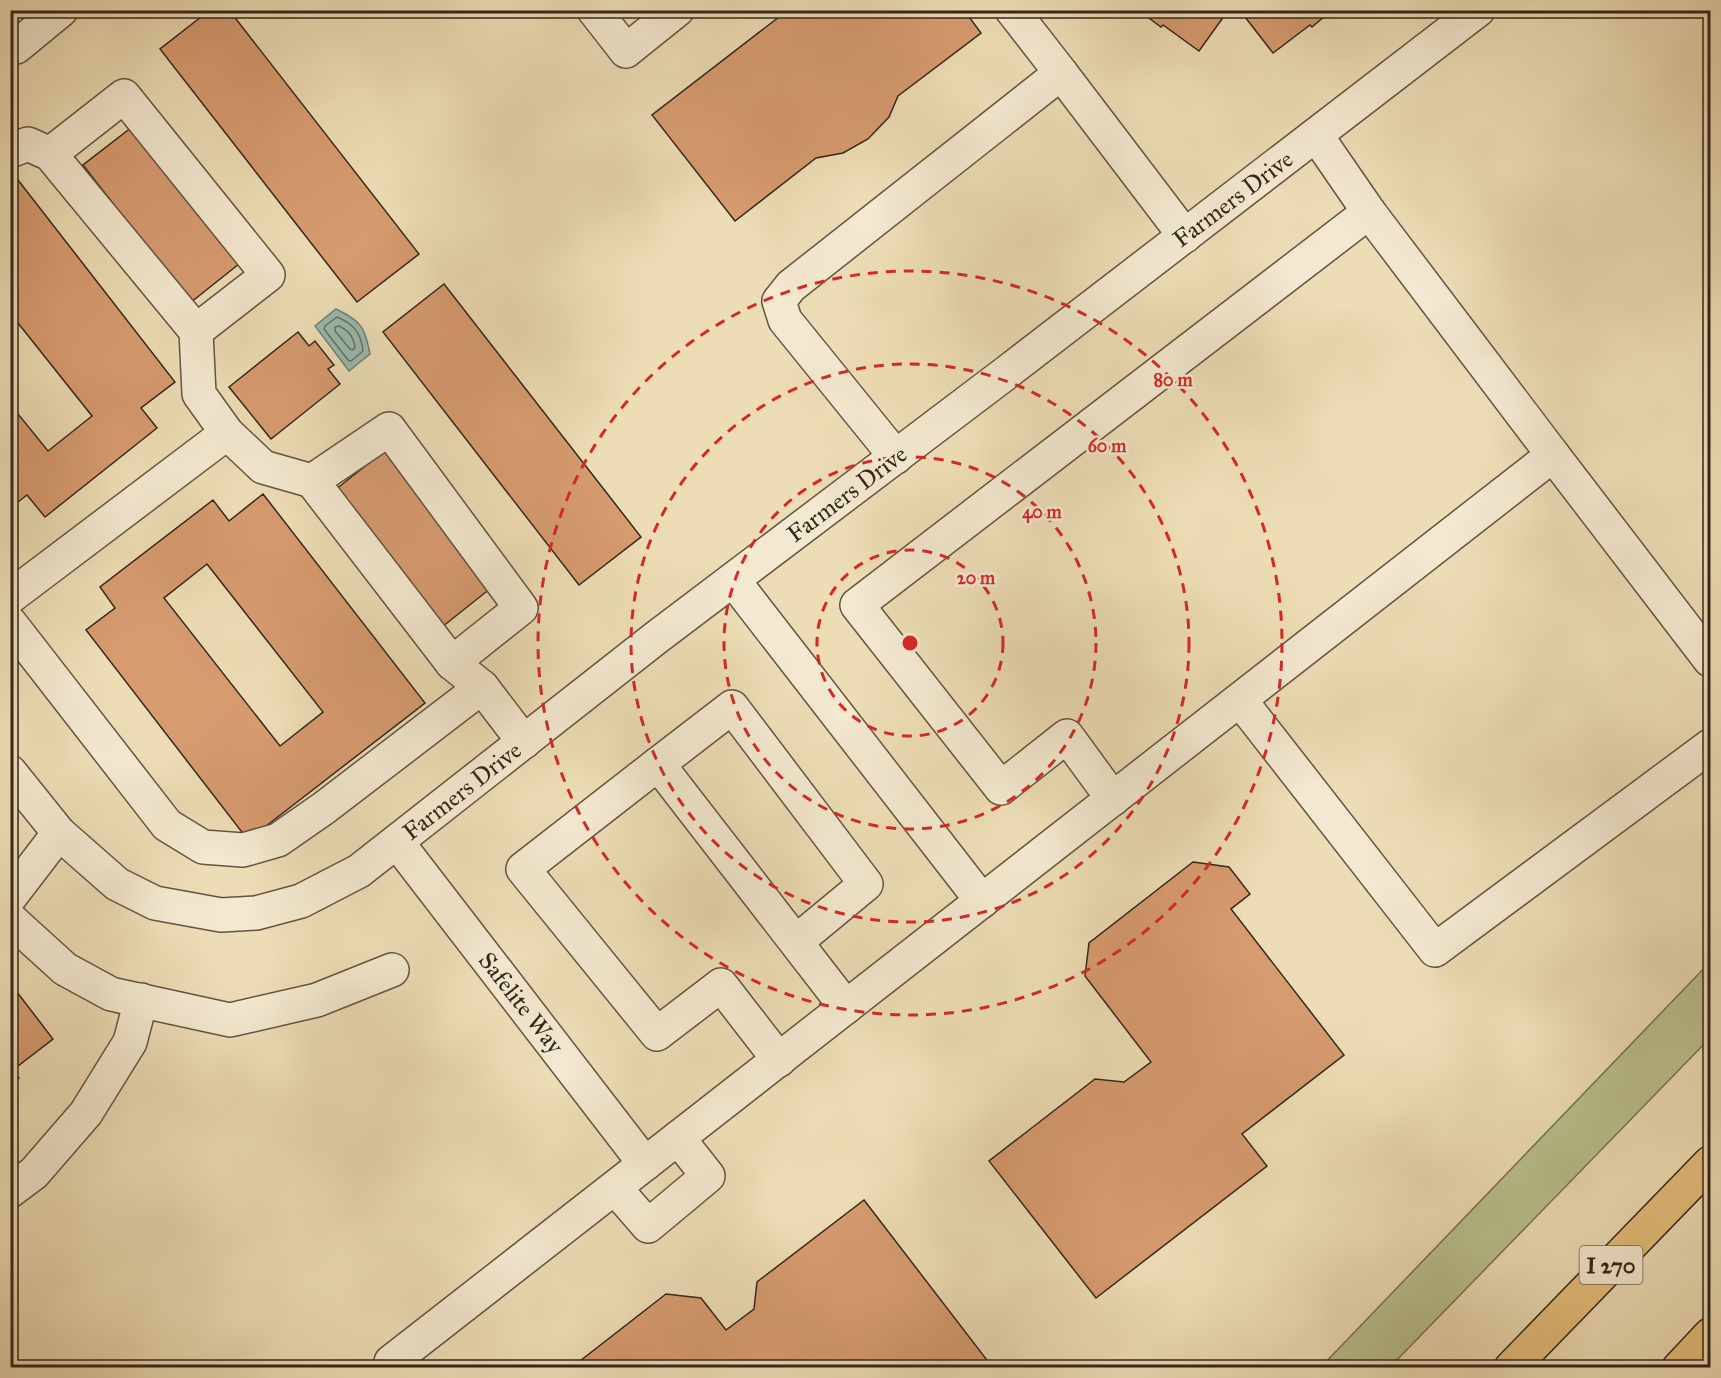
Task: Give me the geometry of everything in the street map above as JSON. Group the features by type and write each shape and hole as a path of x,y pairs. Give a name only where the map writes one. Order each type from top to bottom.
{"highway":[{"name":"I 270","path":"1511,1368 1710,1163"},
{"path":"1679,1368 1710,1335"}],"street":[{"path":"10,40 16,47 61,10"},
{"path":"594,10 626,51 677,10"},
{"path":"1012,10 1185,236"},
{"name":"Farmers Drive","path":"10,772 58,834 117,884 155,903 221,915 256,913 301,901 359,871 733,580 1316,135 1472,12"},
{"path":"896,456 785,320 779,301 791,286 1061,73"},
{"path":"50,154 124,96 268,275 196,331"},
{"path":"1316,135 1369,212 1710,660"},
{"path":"11,150 28,144 50,154 196,331 199,394 227,432 263,467 312,482 452,663 482,687 524,742"},
{"path":"1113,799 1067,736 1001,788 857,605 1369,212"},
{"path":"312,482 389,429 521,608 452,663"},
{"path":"10,597 227,432"},
{"path":"390,1366 678,1138 1553,455"},
{"path":"733,580 982,901"},
{"path":"10,623 167,825 203,847 243,850 278,840 324,808 482,687"},
{"path":"1240,700 1435,950 1710,746"},
{"path":"779,1060 721,985 657,1035 523,869 732,707 867,884 797,941"},
{"path":"658,764 846,1007"},
{"path":"10,897 58,834"},
{"name":"Safelite Way","path":"397,842 645,1164"},
{"path":"10,920 65,969 111,994 230,1020 317,999 392,970"},
{"path":"10,1191 34,1173 86,1113 130,1042 141,1000"},
{"path":"615,1188 648,1226 708,1176 678,1138"}],"green space":[{"path":"1710,962 1710,1038 1390,1367 1321,1367"}],"water":[{"path":"336,309 351,317 364,331 370,354 349,371 315,326"}],"building":[{"path":"210,10 229,10 419,254 357,302 160,49"},
{"path":"788,10 964,10 981,33 898,96 889,117 868,139 843,153 816,158 735,221 652,115"},
{"path":"1138,10 1225,10 1227,12 1199,51"},
{"path":"1245,10 1332,10 1312,27 1310,25 1273,53 1242,13"},
{"path":"132,127 239,264 190,303 83,165"},
{"path":"11,171 175,382 141,408 157,428 45,517 27,495 10,508 10,404 48,451 92,416 10,313"},
{"path":"444,284 641,537 579,585 383,332"},
{"path":"298,332 309,346 315,341 334,365 328,369 340,384 271,439 229,387"},
{"path":"384,451 491,588 442,627 335,490"},
{"path":"263,494 425,703 248,840 86,630 115,608 100,587 213,500 229,521","holes":["207,564 323,712 280,746 164,598"]},
{"path":"1193,862 1229,867 1250,894 1231,909 1344,1055 1242,1134 1267,1166 1096,1298 989,1161 1095,1079 1124,1082 1151,1062 1085,976 1089,943"},
{"path":"10,983 53,1039 13,1070 19,1078 10,1085"},
{"path":"864,1200 993,1368 571,1368 666,1294 701,1298 726,1330 754,1309 757,1282"}]}
